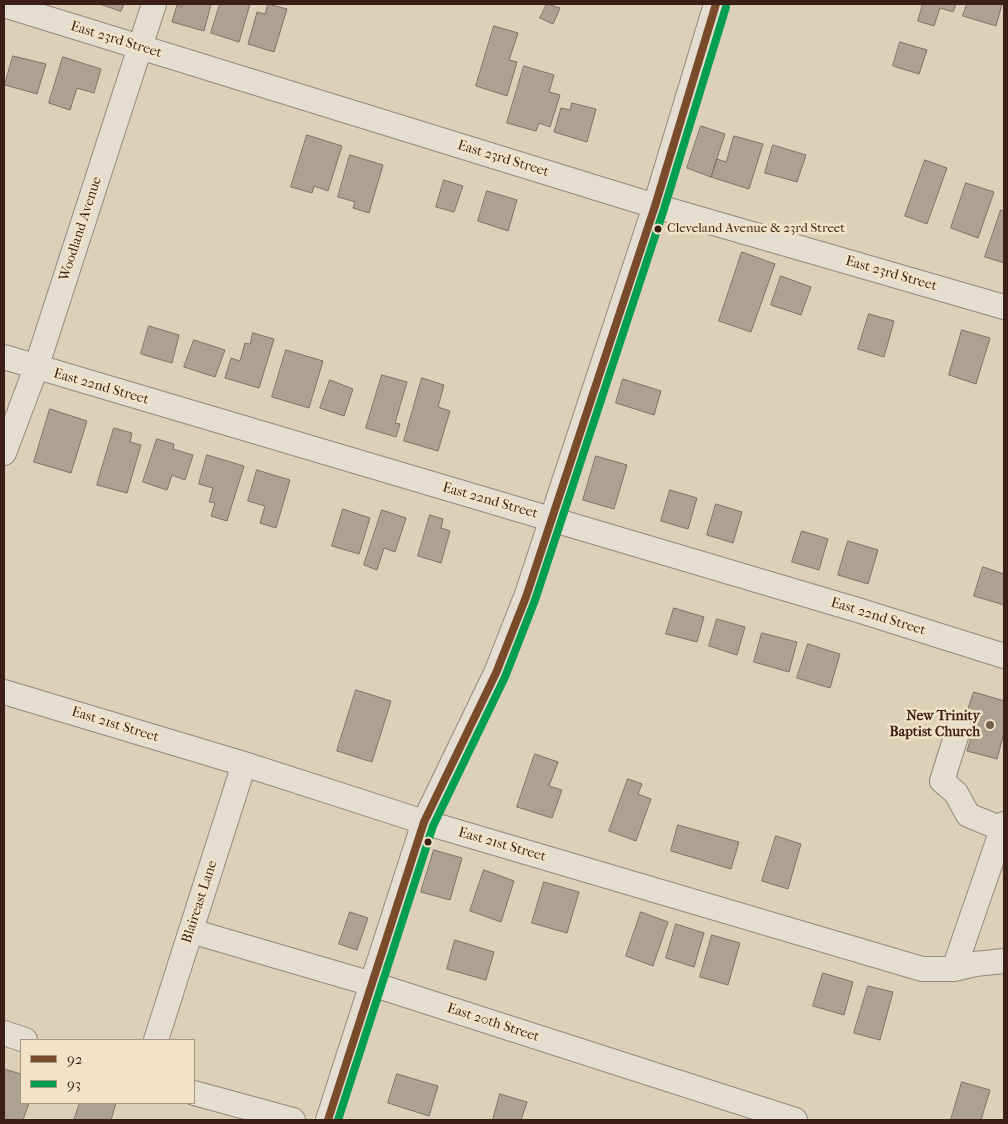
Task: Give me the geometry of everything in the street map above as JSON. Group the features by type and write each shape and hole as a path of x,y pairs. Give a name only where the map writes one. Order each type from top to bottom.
{"street":[{"name":"Woodland Avenue","path":"4,453 36,368 154,4"},
{"path":"328,1120 424,822 496,673 526,596 655,206 716,4"},
{"name":"East 23rd Street","path":"4,5 655,206 1004,307"},
{"name":"East 22nd Street","path":"4,357 552,519 1004,656"},
{"name":"East 21st Street","path":"4,692 244,764 424,822 922,969 954,969 975,964 1004,961"},
{"path":"954,969 1003,826 968,815 956,793 942,781 959,727"},
{"name":"Blaireast Lane","path":"156,1039 244,764"},
{"name":"East 20th Street","path":"191,931 372,984 794,1120"},
{"path":"4,1033 22,1039"},
{"path":"195,1092 293,1120"}],"building":[{"path":"100,4 124,4 121,11"},
{"path":"182,4 211,4 204,31 172,22 177,5 181,7"},
{"path":"220,4 250,4 239,42 211,33"},
{"path":"268,4 287,9 274,52 248,44 257,12 265,14"},
{"path":"547,4 560,8 553,24 540,18"},
{"path":"923,4 956,4 953,12 940,8 934,26 918,21"},
{"path":"967,4 1002,4 996,26 963,16"},
{"path":"494,26 518,33 509,60 517,62 507,96 476,86"},
{"path":"900,42 927,50 919,74 893,66"},
{"path":"13,56 46,64 37,94 5,85"},
{"path":"63,57 101,69 94,93 77,88 70,110 49,103"},
{"path":"524,66 554,75 549,92 560,95 550,127 539,123 536,131 507,123"},
{"path":"572,103 596,109 587,142 554,132 561,108 570,110"},
{"path":"701,126 725,134 711,177 687,168"},
{"path":"307,135 342,146 328,191 314,186 312,193 291,187"},
{"path":"734,136 763,144 749,189 711,177 717,159 726,162"},
{"path":"773,145 806,155 797,182 765,173"},
{"path":"350,155 383,165 369,213 353,208 355,202 338,197"},
{"path":"925,160 947,168 927,224 905,216"},
{"path":"444,180 463,186 454,212 436,207"},
{"path":"966,183 994,192 978,238 951,228"},
{"path":"487,191 517,200 508,231 478,221"},
{"path":"1001,210 1004,211 1004,263 985,257"},
{"path":"742,252 775,264 751,332 719,321"},
{"path":"781,276 811,287 801,315 771,305"},
{"path":"869,314 894,321 884,357 858,349"},
{"path":"149,326 179,335 172,363 141,354"},
{"path":"962,330 990,338 976,384 949,375"},
{"path":"253,333 274,339 259,388 225,378 231,358 240,361 245,343 250,344"},
{"path":"194,340 225,350 215,377 184,367"},
{"path":"286,350 323,361 309,408 272,397"},
{"path":"382,375 407,382 395,423 400,424 396,437 366,428"},
{"path":"422,378 444,385 438,407 450,411 438,451 404,441"},
{"path":"623,379 661,391 654,415 616,403"},
{"path":"330,380 353,389 344,416 320,408"},
{"path":"50,409 87,421 71,473 34,462"},
{"path":"114,428 132,433 130,442 141,445 127,493 97,485"},
{"path":"157,439 174,444 173,449 193,455 185,480 172,475 167,490 143,482"},
{"path":"207,455 244,466 227,521 211,516 215,503 209,502 213,488 199,484"},
{"path":"596,456 627,465 614,509 583,500"},
{"path":"257,470 290,480 276,528 260,523 265,506 248,501"},
{"path":"670,490 697,498 688,529 661,521"},
{"path":"716,504 742,512 733,543 707,535"},
{"path":"343,509 370,518 359,554 332,546"},
{"path":"382,510 406,518 395,552 384,548 377,570 364,565"},
{"path":"430,515 443,519 441,528 450,531 441,563 418,556"},
{"path":"802,531 828,539 819,570 792,562"},
{"path":"848,541 878,550 868,584 838,575"},
{"path":"983,567 1004,574 1004,605 974,596"},
{"path":"674,608 704,617 697,642 666,634"},
{"path":"717,619 745,627 737,655 709,646"},
{"path":"762,633 797,642 789,672 754,662"},
{"path":"808,644 840,654 830,688 797,678"},
{"path":"356,690 391,701 372,762 337,751"},
{"name":"New Trinity Baptist Church","path":"974,692 1004,701 1004,733 997,759 967,751 977,717 967,713"},
{"path":"535,754 558,762 549,786 562,790 552,818 517,807"},
{"path":"628,779 642,784 638,794 651,799 636,841 609,831"},
{"path":"678,825 739,842 731,869 671,851"},
{"path":"776,836 801,844 788,889 762,881"},
{"path":"434,850 462,858 450,900 421,892"},
{"path":"484,870 514,881 501,922 470,911"},
{"path":"544,882 579,892 567,933 532,923"},
{"path":"350,912 368,918 357,950 339,944"},
{"path":"641,912 668,922 653,966 626,956"},
{"path":"676,924 704,933 694,967 666,958"},
{"path":"712,935 740,943 728,985 700,977"},
{"path":"455,940 494,952 486,980 447,969"},
{"path":"823,973 853,982 844,1015 813,1006"},
{"path":"868,986 893,992 880,1040 854,1033"},
{"path":"4,1069 20,1074 20,1104 29,1104 23,1120 4,1120"},
{"path":"397,1074 438,1086 429,1116 388,1103"},
{"path":"962,1082 990,1090 981,1120 951,1120"},
{"path":"500,1094 527,1102 521,1120 493,1120"},
{"path":"80,1104 116,1104 111,1120 74,1120"}],"transit line":[{"name":"92","path":"328,1120 424,822 496,673 526,597 655,206 716,4"},
{"name":"93","path":"338,1120 433,826 505,677 535,600 664,209 726,7"}],"place":[{"name":"Cleveland Avenue & 23rd Street","path":"658,229"},
{"name":"New Trinity Baptist Church","path":"990,725"}]}
